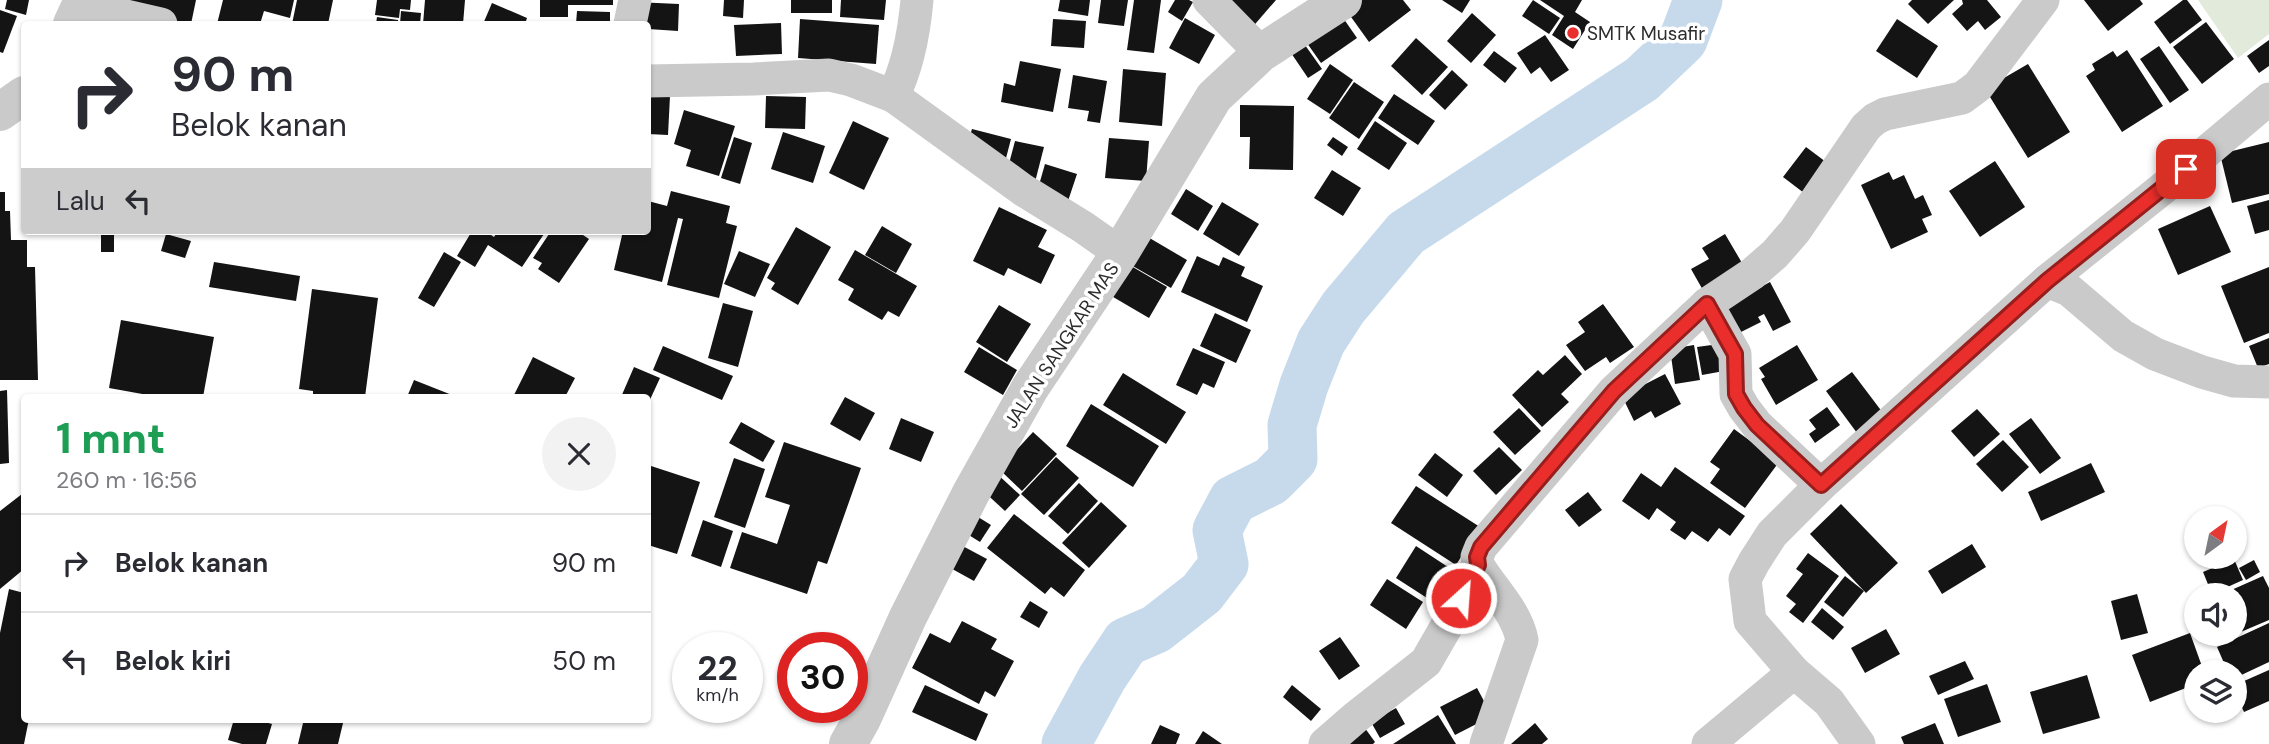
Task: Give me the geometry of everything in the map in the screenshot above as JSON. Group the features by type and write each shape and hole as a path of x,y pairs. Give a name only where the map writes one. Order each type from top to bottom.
{"street":[{"path":"631,21 635,0"},
{"path":"893,96 905,68 915,26 917,0"},
{"path":"1209,0 1261,53"},
{"name":"JALAN SANGKAR MAS","path":"849,744 908,617 1030,388 1120,253 1213,97 1261,53 1343,0"},
{"path":"1486,744 1522,640 1512,615 1478,565 1477,557 1481,547 1614,391 1707,304 1752,274 1775,254 1795,231 1866,127 1885,114 1962,98 1978,86 2043,0"},
{"path":"79,10 143,21"},
{"path":"651,81 829,75 851,80 893,96 1023,190 1120,253"},
{"path":"0,111 21,97"},
{"path":"1859,744 1829,702 1794,672 1751,621 1745,579 1772,534 1821,485 2047,281 2269,99"},
{"path":"2047,281 2069,290 2123,336 2155,354 2234,381 2269,382"},
{"path":"1707,304 1735,354 1736,394 1744,408 1757,425 1821,485"},
{"path":"1325,744 1426,662 1478,565"},
{"path":"1708,744 1794,672"}],"green space":[{"path":"2198,0 2269,0 2269,34 2238,58"}],"building":[{"path":"7,0 29,0 26,15 5,9"},
{"path":"127,0 196,0 192,21 162,21"},
{"path":"223,0 294,0 290,18 264,11 261,21 218,21"},
{"path":"297,0 333,0 329,21 293,21"},
{"path":"377,0 411,0 410,10 400,9 399,18 375,15"},
{"path":"425,0 465,0 463,21 423,21"},
{"path":"540,0 613,0 613,5 568,5 568,17 540,17"},
{"path":"724,0 744,0 743,18 723,16"},
{"path":"791,0 832,0 832,13 791,13"},
{"path":"841,0 886,0 884,20 840,17"},
{"path":"1060,0 1090,0 1088,16 1058,11"},
{"path":"1101,0 1128,0 1124,26 1098,23"},
{"path":"1134,0 1161,0 1154,53 1127,50"},
{"path":"1175,0 1193,2 1182,21 1168,12"},
{"path":"1214,0 1276,0 1250,30"},
{"path":"1358,0 1403,0 1411,10 1369,42 1346,10"},
{"path":"1442,0 1470,0 1462,13"},
{"path":"1533,0 1560,18 1549,34 1522,16"},
{"path":"1540,0 1582,0 1575,12 1590,22 1573,49 1552,35 1564,16"},
{"path":"1912,0 1954,0 1928,24 1908,4"},
{"path":"1962,0 1987,0 2001,17 1985,30 1978,21 1967,31 1952,14 1963,4"},
{"path":"2084,0 2140,0 2143,4 2108,31"},
{"path":"2183,0 2187,0 2202,20 2170,44 2154,22"},
{"path":"635,2 679,4 678,31 651,29 651,21 634,21"},
{"path":"492,3 527,18 526,21 484,21"},
{"path":"0,10 17,16 3,53 0,52"},
{"path":"401,11 421,13 420,21 400,21"},
{"path":"577,11 610,12 610,21 576,21"},
{"path":"1339,12 1357,38 1321,63 1302,36"},
{"path":"1472,13 1496,35 1471,63 1447,41"},
{"path":"377,17 398,20 398,21 376,21"},
{"path":"1185,18 1215,35 1199,64 1169,48"},
{"path":"800,19 879,25 876,64 798,58"},
{"path":"1053,19 1086,21 1084,48 1051,46"},
{"path":"1897,19 1938,46 1917,78 1876,51"},
{"path":"2206,22 2234,59 2202,84 2173,47"},
{"path":"781,23 782,54 736,56 734,25"},
{"path":"1545,35 1569,70 1551,82 1540,67 1531,74 1517,53"},
{"path":"1300,38 1322,69 1308,78 1287,47"},
{"path":"1416,38 1448,67 1422,95 1391,66"},
{"path":"2269,40 2269,66 2259,73 2247,56"},
{"path":"2159,46 2189,90 2170,103 2140,59"},
{"path":"2127,50 2163,106 2122,132 2086,76 2095,70 2092,64 2113,51 2117,57"},
{"path":"1494,51 1517,68 1505,83 1483,65"},
{"path":"1020,61 1061,69 1053,112 1001,102 1004,83 1015,86"},
{"path":"1330,64 1353,80 1330,114 1307,99"},
{"path":"2028,64 2070,132 2028,158 1985,89"},
{"path":"1123,69 1166,73 1162,126 1119,122"},
{"path":"1452,70 1468,85 1445,110 1429,95"},
{"path":"1073,75 1107,81 1100,123 1087,121 1089,111 1068,108"},
{"path":"1354,82 1384,102 1359,139 1329,118"},
{"path":"651,94 670,96 668,135 651,134"},
{"path":"1394,94 1435,121 1418,145 1378,118"},
{"path":"766,96 806,97 805,129 765,128"},
{"path":"1240,105 1294,106 1293,170 1249,169 1250,137 1240,137"},
{"path":"684,110 735,126 719,176 686,166 691,150 674,144"},
{"path":"853,121 889,138 864,190 829,173"},
{"path":"1375,121 1407,143 1389,170 1357,149"},
{"path":"972,129 1011,139 1005,162 968,142"},
{"path":"783,132 825,146 813,183 771,169"},
{"path":"734,137 752,143 740,184 721,178"},
{"path":"1333,137 1348,147 1342,156 1327,145"},
{"path":"1109,138 1149,141 1146,181 1105,178"},
{"path":"1015,141 1044,147 1035,182 1006,175"},
{"path":"2269,142 2269,194 2232,203 2220,154"},
{"path":"1806,147 1826,162 1804,193 1783,177"},
{"path":"1995,161 2025,207 1980,237 1949,191"},
{"path":"1045,164 1077,174 1068,201 1037,192"},
{"path":"1332,170 1361,188 1343,216 1314,198"},
{"path":"1889,172 1893,180 1904,175 1915,199 1923,195 1932,215 1922,219 1928,232 1891,249 1861,185"},
{"path":"1186,189 1213,206 1198,231 1171,214"},
{"path":"671,191 730,206 726,223 737,226 719,298 667,285 683,219 678,218 662,282 614,270 622,235 651,235 651,202 667,206"},
{"path":"0,192 5,192 5,211 10,211 11,240 27,240 27,267 35,267 38,380 0,380"},
{"path":"2269,200 2269,230 2255,234 2247,206"},
{"path":"1222,202 1259,224 1239,256 1203,234"},
{"path":"2210,206 2231,252 2178,275 2158,229"},
{"path":"999,207 1047,230 1038,247 1055,255 1041,284 1008,268 1004,276 973,261"},
{"path":"882,226 912,244 896,273 865,255"},
{"path":"796,227 831,247 798,305 771,289 775,283 767,278"},
{"path":"1141,233 1187,260 1171,288 1124,261"},
{"path":"1725,234 1745,268 1704,292 1691,269 1709,259 1702,248"},
{"path":"101,235 114,235 114,252 101,252"},
{"path":"166,235 191,241 185,258 161,251"},
{"path":"470,235 543,235 522,267 488,245 475,267 457,256"},
{"path":"548,235 583,235 589,239 559,283 538,269 542,263 533,258"},
{"path":"855,250 917,286 899,317 888,311 882,320 848,300 854,289 838,280"},
{"path":"739,251 770,264 755,297 724,284"},
{"path":"444,252 461,262 434,307 418,298"},
{"path":"1197,256 1219,266 1223,257 1245,267 1241,276 1263,286 1247,322 1181,292"},
{"path":"214,262 300,276 296,301 209,287"},
{"path":"1126,263 1167,287 1149,318 1108,294"},
{"path":"2269,267 2269,333 2244,343 2221,286"},
{"path":"1770,282 1791,322 1773,331 1764,314 1758,317 1761,322 1735,335 1721,309"},
{"path":"312,289 378,298 365,394 313,394 313,391 299,389"},
{"path":"723,303 753,311 738,367 708,358"},
{"path":"1603,304 1634,347 1610,363 1606,357 1585,371 1566,345 1585,332 1578,322"},
{"path":"999,305 1031,324 1007,362 976,342"},
{"path":"1215,313 1251,330 1236,363 1200,346"},
{"path":"121,320 214,337 204,394 142,394 109,388"},
{"path":"2269,338 2269,364 2258,368 2249,346"},
{"path":"1719,344 1724,371 1702,375 1697,347"},
{"path":"1694,345 1700,380 1675,384 1670,349"},
{"path":"1797,345 1818,380 1776,405 1761,379 1765,377 1759,368"},
{"path":"663,346 733,376 722,400 653,370"},
{"path":"979,347 1017,370 1003,395 964,372"},
{"path":"1193,348 1225,362 1214,388 1203,383 1197,395 1176,385"},
{"path":"1565,355 1582,374 1561,394 1569,402 1542,427 1512,395 1538,370 1543,375"},
{"path":"533,357 575,378 567,394 514,394"},
{"path":"634,367 660,378 651,398 651,394 622,394"},
{"path":"1852,372 1883,413 1857,433 1826,391"},
{"path":"1123,373 1186,412 1166,444 1103,405"},
{"path":"1665,374 1681,404 1655,418 1651,411 1634,421 1622,396"},
{"path":"414,380 449,394 408,394"},
{"path":"7,390 9,463 0,464 0,391"},
{"path":"845,397 875,413 860,441 830,424"},
{"path":"1091,404 1159,446 1133,487 1066,446"},
{"path":"1827,407 1840,425 1815,443 1809,434 1816,429 1809,420"},
{"path":"1519,408 1541,431 1515,455 1493,432"},
{"path":"1977,409 2000,434 1974,457 1951,431"},
{"path":"901,418 934,432 921,462 889,449"},
{"path":"2031,418 2061,458 2040,474 2009,434"},
{"path":"741,422 775,441 763,462 729,443"},
{"path":"1734,429 1779,462 1745,508 1710,483 1720,469 1710,462"},
{"path":"1033,432 1057,454 1022,491 999,469"},
{"path":"2003,440 2029,467 2002,492 1976,464"},
{"path":"784,442 861,468 827,564 818,561 807,594 730,568 742,532 777,544 790,505 765,497"},
{"path":"1499,447 1522,470 1496,495 1473,471"},
{"path":"1435,453 1463,475 1447,497 1418,475"},
{"path":"1056,457 1079,478 1044,515 1021,494"},
{"path":"734,458 765,469 745,528 714,517"},
{"path":"2091,463 2105,492 2041,521 2028,492"},
{"path":"651,466 700,482 677,554 651,546"},
{"path":"1675,467 1745,516 1730,536 1719,528 1708,542 1692,531 1685,540 1670,530 1676,522 1657,508 1649,520 1622,501 1641,473 1661,487"},
{"path":"995,472 1020,495 1005,511 980,488"},
{"path":"1079,483 1098,501 1068,534 1048,516"},
{"path":"1416,486 1480,527 1456,565 1391,523"},
{"path":"1588,492 1602,510 1579,527 1565,510"},
{"path":"21,495 21,572 0,589 0,511"},
{"path":"1101,502 1127,526 1089,568 1062,543"},
{"path":"1841,504 1898,563 1866,593 1810,534"},
{"path":"970,512 991,525 980,542 959,529"},
{"path":"1014,514 1085,570 1064,597 1051,587 1045,594 987,548"},
{"path":"703,520 733,531 721,567 691,556"},
{"path":"957,543 987,559 974,581 945,565"},
{"path":"1972,544 1986,567 1942,594 1928,571"},
{"path":"1416,546 1448,567 1427,598 1396,578"},
{"path":"1808,553 1839,576 1803,623 1789,612 1796,604 1786,596 1803,574 1796,569"},
{"path":"2254,560 2260,572 2246,580 2240,569 2247,569 2247,564"},
{"path":"2210,569 2238,569 2243,580 2236,583 2208,583 2203,572"},
{"path":"1845,576 1864,591 1843,617 1824,602"},
{"path":"2263,576 2269,588 2269,620 2247,629 2247,583"},
{"path":"1387,579 1423,602 1406,629 1370,605"},
{"path":"9,589 21,592 21,723 28,723 24,744 0,744 0,633"},
{"path":"2137,594 2148,633 2121,640 2111,601"},
{"path":"1030,601 1048,612 1039,628 1020,617"},
{"path":"1822,608 1844,627 1833,640 1811,622"},
{"path":"962,621 997,639 991,649 1014,661 995,697 985,691 979,704 912,668 930,633 950,643"},
{"path":"2269,623 2269,662 2247,672 2247,660 2223,660 2217,647 2247,646 2247,633"},
{"path":"1886,629 1900,654 1865,673 1851,648"},
{"path":"2184,635 2184,646 2195,646 2200,660 2184,660 2184,689 2150,702 2132,655"},
{"path":"1340,637 1360,666 1339,680 1319,651"},
{"path":"1965,661 1974,679 1938,695 1929,676"},
{"path":"2269,670 2269,701 2247,711 2247,680"},
{"path":"2087,675 2100,718 2043,734 2030,692"},
{"path":"1987,684 2001,722 1958,737 1944,699"},
{"path":"925,685 988,714 976,741 912,712"},
{"path":"1292,685 1321,709 1311,721 1283,697"},
{"path":"1477,688 1492,716 1455,735 1440,707"},
{"path":"1396,708 1405,724 1380,738 1371,722"},
{"path":"1438,715 1456,744 1393,744"},
{"path":"233,723 272,724 266,744 242,744 228,740"},
{"path":"303,723 343,723 338,744 298,744"},
{"path":"1535,723 1548,739 1542,744 1511,744"},
{"path":"1935,723 1944,744 1904,744 1901,737"},
{"path":"1362,724 1375,742 1373,744 1336,744"},
{"path":"1160,725 1180,734 1176,744 1151,744"},
{"path":"1203,731 1222,744 1195,744"}],"waterway":[{"path":"1066,744 1102,678 1126,642 1156,629 1202,593 1224,564 1217,530 1233,500 1271,481 1293,459 1292,425 1321,342 1343,308 1406,233 1642,79 1683,40 1698,0"}],"place":[{"name":"SMTK Musafir","path":"1573,33"}],"route":[{"path":"1461,598 1478,565 1477,557 1481,547 1614,391 1707,304 1735,354 1736,394 1744,408 1757,425 1821,485 2047,281 2186,169"}]}
